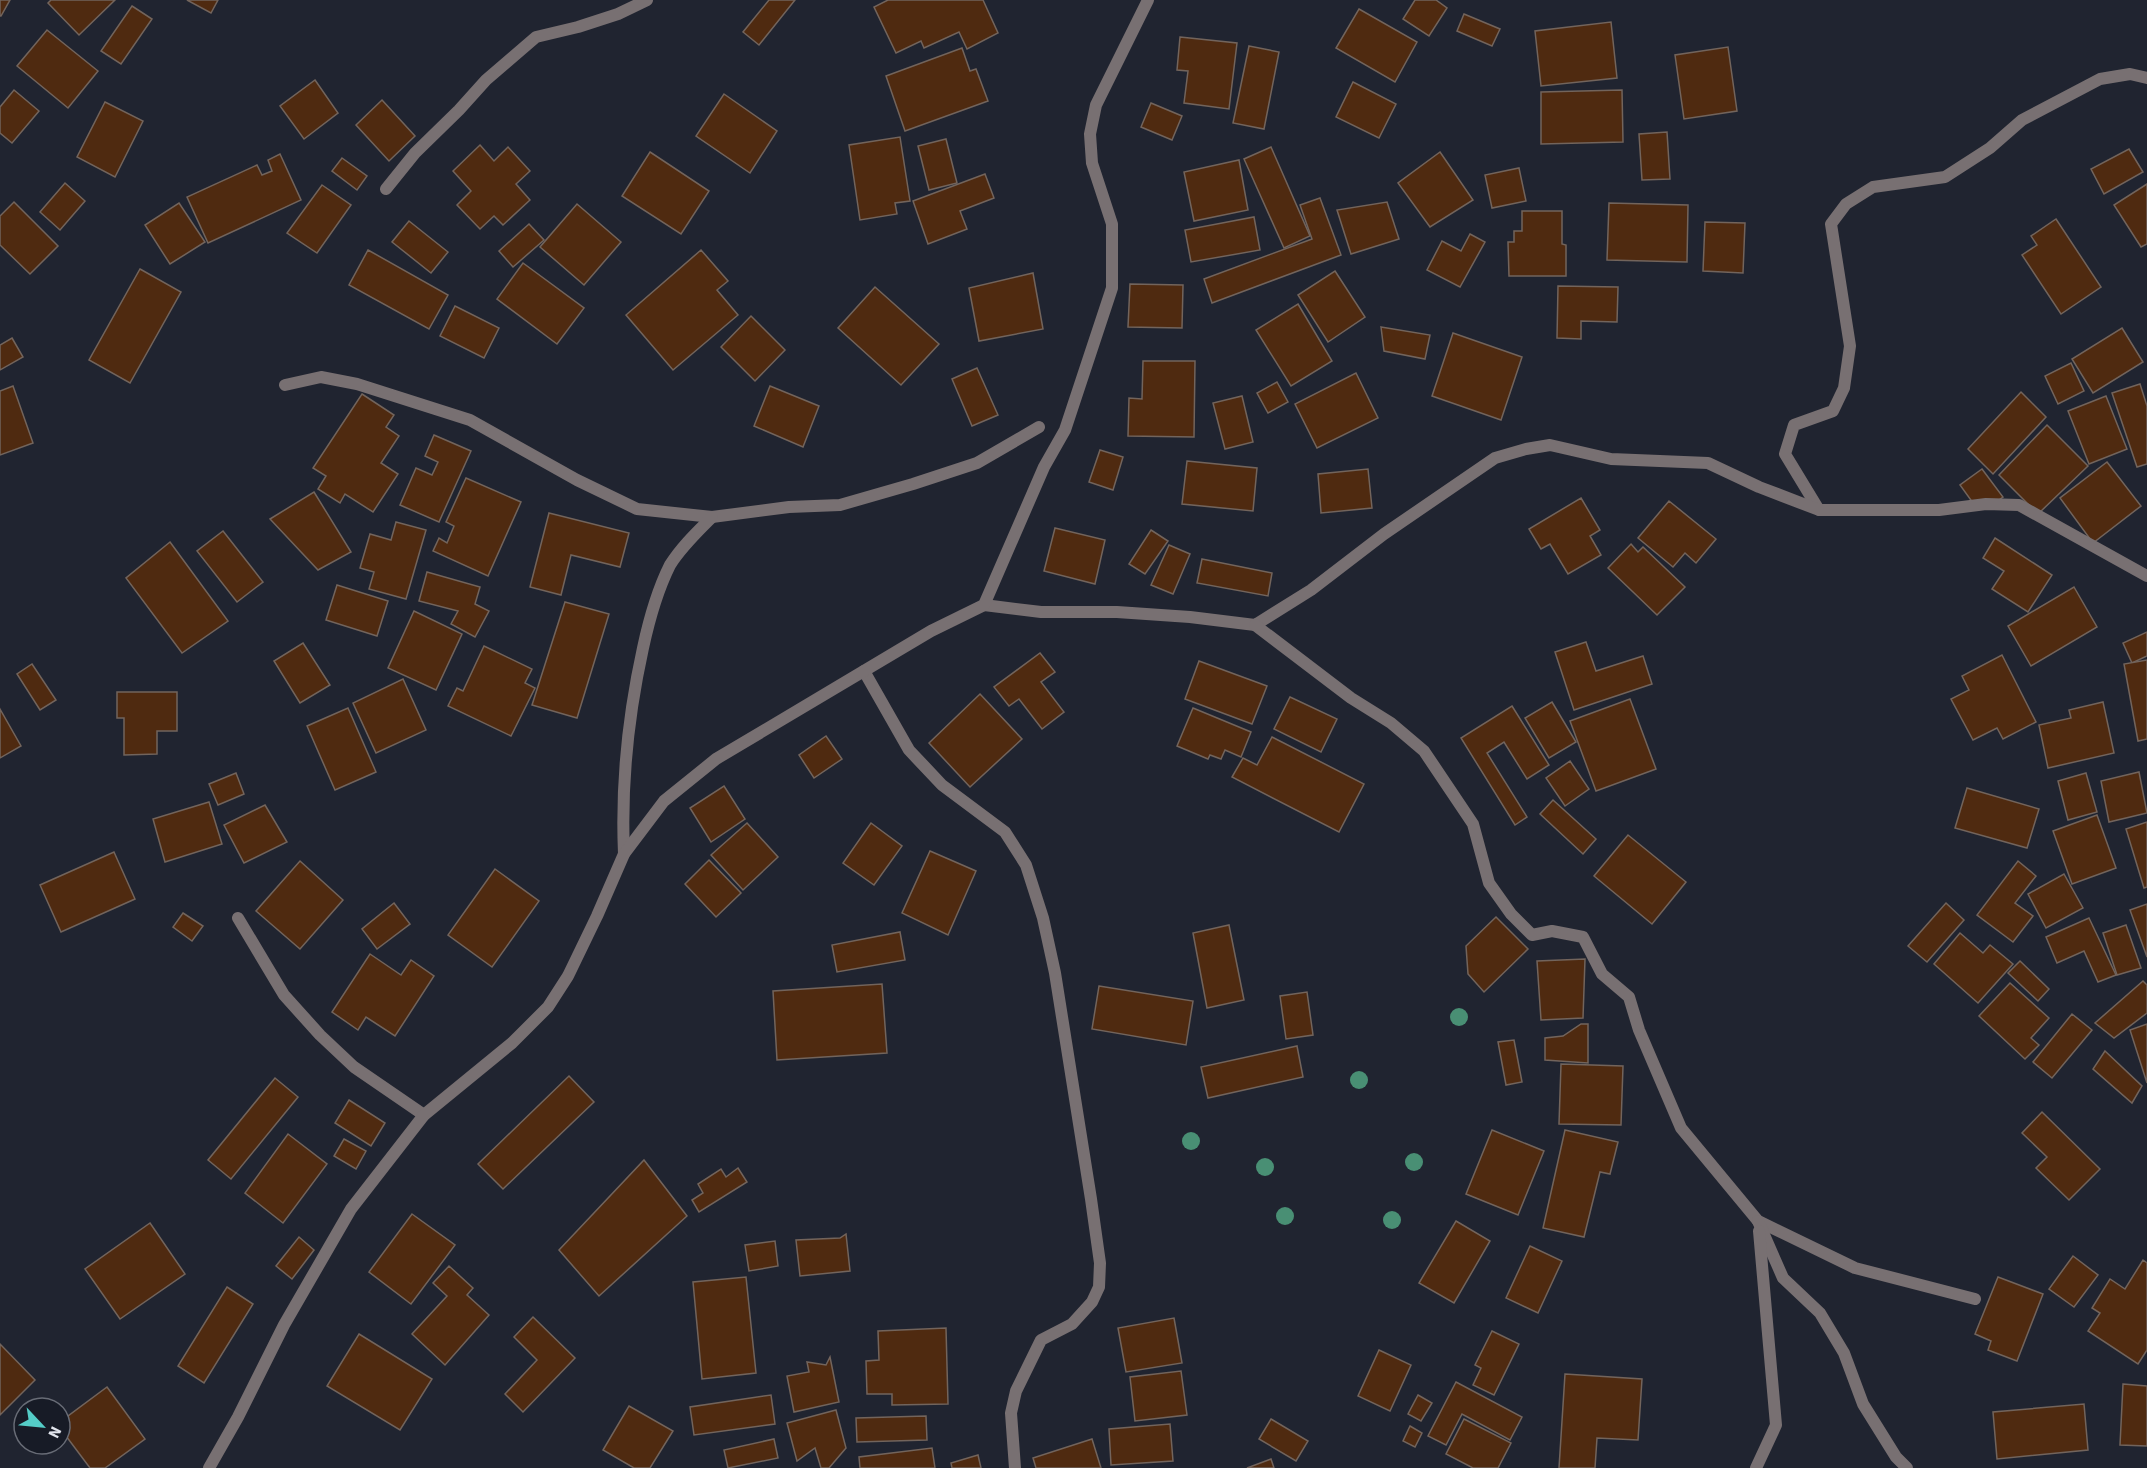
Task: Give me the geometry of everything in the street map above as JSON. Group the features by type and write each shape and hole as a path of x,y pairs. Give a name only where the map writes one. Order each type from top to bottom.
{"street":[{"path":"387,189 415,153 486,80 536,37 618,14 647,0"},
{"path":"984,605 1044,467 1065,430 1112,288 1112,224 1092,163 1090,134 1096,105 1148,0"},
{"path":"1819,510 1785,454 1794,424 1833,411 1844,388 1850,346 1831,224 1846,204 1873,187 1945,177 1990,148 2022,120 2100,79 2130,74 2147,78"},
{"path":"285,385 321,377 357,384 470,420 577,480 637,509 712,517 789,507 840,505 977,463 1039,427"},
{"path":"1255,625 1311,590 1461,479 1495,458 1550,445 1611,459 1708,463 1759,487 1819,510 1939,510 1986,504 2019,505 2147,576"},
{"path":"624,854 622,806 628,730 635,683 648,624 671,565 693,536 712,517"},
{"path":"209,1468 238,1417 284,1325 351,1209 424,1115 512,1044 548,1007 568,976 624,854 664,801 716,759 932,631 984,605 1041,612 1117,612 1190,617 1255,625 1351,698 1391,723 1424,752 1473,824 1489,883 1511,914 1532,935 1552,931 1583,937 1602,974 1629,998 1639,1030 1681,1128 1758,1221 1783,1278 1820,1313 1844,1353 1863,1404 1896,1457 1907,1468"},
{"path":"864,671 909,750 942,785 1005,832 1026,865 1043,918 1055,973 1092,1199 1100,1263 1099,1287 1092,1302 1072,1324 1041,1340 1016,1390 1011,1413 1015,1468"},
{"path":"238,918 284,994 320,1035 354,1066 424,1115"},
{"path":"1758,1221 1855,1268 1975,1299"},
{"path":"1755,1468 1776,1425 1758,1221"}],"building":[{"path":"0,0 10,0 1,16 0,16"},
{"path":"51,0 115,0 79,35 48,3"},
{"path":"187,0 218,0 211,13"},
{"path":"769,0 795,0 759,45 743,32"},
{"path":"888,0 983,0 998,33 967,49 959,32 924,48 921,41 896,53 874,7"},
{"path":"1415,0 1436,0 1447,8 1429,36 1403,19"},
{"path":"132,6 152,19 121,64 101,51"},
{"path":"1359,9 1417,42 1395,82 1336,48"},
{"path":"1464,14 1500,29 1492,46 1457,31"},
{"path":"1611,22 1617,78 1541,86 1535,31"},
{"path":"47,30 98,71 68,108 17,66"},
{"path":"1180,37 1237,43 1229,109 1184,103 1188,71 1177,70"},
{"path":"1249,46 1279,52 1264,129 1233,123"},
{"path":"1728,47 1737,111 1684,119 1675,55"},
{"path":"962,48 970,71 976,69 988,101 905,131 886,76"},
{"path":"315,80 338,113 304,139 280,106"},
{"path":"1353,82 1396,104 1379,138 1336,117"},
{"path":"14,90 39,111 12,143 0,133 0,107"},
{"path":"1622,90 1623,142 1541,144 1541,92"},
{"path":"724,94 777,131 750,173 696,136"},
{"path":"382,100 415,136 389,161 356,125"},
{"path":"105,102 143,121 115,177 77,157"},
{"path":"1151,103 1182,116 1172,140 1141,127"},
{"path":"1667,132 1670,179 1642,180 1639,134"},
{"path":"900,137 910,201 895,203 897,214 860,220 849,145"},
{"path":"946,139 957,183 929,190 918,146"},
{"path":"480,145 494,161 508,147 530,171 516,184 530,200 503,225 494,216 480,229 457,205 471,191 453,171"},
{"path":"1271,147 1310,236 1284,248 1244,159"},
{"path":"2129,149 2143,172 2104,194 2091,169"},
{"path":"650,152 709,191 681,234 622,196"},
{"path":"1440,152 1473,200 1430,227 1398,183"},
{"path":"280,154 301,200 208,243 187,197 257,165 262,175 272,171 268,160"},
{"path":"342,158 367,176 357,190 332,171"},
{"path":"1239,160 1248,210 1194,221 1184,172"},
{"path":"1519,168 1526,201 1492,208 1485,175"},
{"path":"985,174 994,198 960,211 967,229 928,244 913,201"},
{"path":"65,183 85,201 60,230 40,212"},
{"path":"2147,184 2147,244 2141,247 2114,205"},
{"path":"322,185 351,205 317,253 287,233"},
{"path":"1320,198 1341,255 1212,303 1204,279 1312,239 1300,205"},
{"path":"14,202 58,246 30,274 0,245 0,216"},
{"path":"1387,202 1399,239 1351,254 1337,210"},
{"path":"179,203 205,242 170,264 145,225"},
{"path":"1609,203 1688,205 1687,262 1607,260"},
{"path":"577,204 621,242 584,285 540,247"},
{"path":"1522,211 1562,211 1562,244 1566,245 1566,276 1509,276 1508,242 1514,242 1514,231 1522,231"},
{"path":"1254,217 1260,250 1191,262 1185,230"},
{"path":"2056,219 2101,287 2061,314 2022,255 2037,245 2031,236"},
{"path":"409,221 448,252 431,273 392,242"},
{"path":"1705,222 1745,223 1743,273 1703,271"},
{"path":"529,224 544,240 513,267 499,251"},
{"path":"1470,234 1485,242 1460,287 1427,270 1442,241 1461,251"},
{"path":"368,250 448,295 429,329 349,285"},
{"path":"701,250 728,281 717,290 738,315 673,370 626,315"},
{"path":"523,263 584,308 557,344 497,299"},
{"path":"140,269 181,292 130,383 89,360"},
{"path":"1335,271 1365,317 1328,342 1298,295"},
{"path":"1033,273 1043,329 979,341 969,288"},
{"path":"1130,284 1183,285 1182,328 1128,327"},
{"path":"1558,286 1618,287 1617,322 1581,321 1581,339 1557,338"},
{"path":"875,287 939,344 901,385 838,328"},
{"path":"1298,304 1332,361 1291,386 1256,330"},
{"path":"455,306 499,328 484,358 440,336"},
{"path":"751,316 785,350 755,381 721,347"},
{"path":"1381,327 1430,335 1425,359 1384,351"},
{"path":"2122,328 2143,362 2093,393 2072,359"},
{"path":"1453,333 1522,357 1501,420 1432,396"},
{"path":"12,338 23,357 0,370 0,345"},
{"path":"1143,361 1195,361 1194,437 1128,436 1129,398 1142,399"},
{"path":"2071,363 2084,391 2058,404 2045,376"},
{"path":"977,368 998,415 972,426 952,379"},
{"path":"1356,373 1378,418 1317,448 1295,404"},
{"path":"1277,382 1288,402 1268,413 1257,393"},
{"path":"2140,384 2147,406 2147,464 2137,467 2112,393"},
{"path":"13,386 33,443 0,455 0,391"},
{"path":"770,386 819,406 803,447 754,426"},
{"path":"2021,392 2046,417 1993,474 1968,449"},
{"path":"362,394 394,415 386,427 399,436 381,463 398,474 373,512 345,494 340,503 318,489 326,476 313,468"},
{"path":"1242,396 1253,442 1225,449 1213,403"},
{"path":"2106,396 2127,449 2089,464 2068,411"},
{"path":"2047,425 2088,466 2038,514 1999,475"},
{"path":"434,435 471,451 439,522 400,505 416,468 432,475 438,462 425,456"},
{"path":"1100,450 1123,457 1113,490 1089,482"},
{"path":"1187,461 1257,468 1253,511 1182,504"},
{"path":"2107,462 2141,506 2093,543 2060,498"},
{"path":"1368,469 1372,508 1321,513 1318,474"},
{"path":"1982,469 2003,497 1996,502 1973,503 1960,485"},
{"path":"466,478 521,502 488,576 433,551 439,538 447,543 454,526 446,522"},
{"path":"314,492 351,552 318,570 270,519"},
{"path":"1581,498 1600,530 1590,536 1601,555 1568,574 1550,544 1541,549 1529,529"},
{"path":"1669,501 1716,539 1696,563 1685,553 1673,567 1638,538"},
{"path":"549,513 629,533 620,567 571,555 561,595 530,587"},
{"path":"396,522 426,530 406,599 369,589 374,572 360,568 370,534 391,540"},
{"path":"1055,528 1105,540 1095,584 1044,571"},
{"path":"1151,530 1168,541 1145,574 1129,564"},
{"path":"223,531 263,582 237,602 197,551"},
{"path":"1995,538 2052,575 2028,612 1992,589 2004,571 1983,558"},
{"path":"170,542 228,621 182,653 126,578"},
{"path":"1631,544 1638,552 1643,547 1685,587 1657,615 1608,568"},
{"path":"1169,545 1190,554 1173,594 1151,585"},
{"path":"1202,559 1272,573 1268,596 1197,583"},
{"path":"427,572 480,587 475,604 489,611 475,637 451,624 458,611 419,601"},
{"path":"337,585 388,601 377,636 326,620"},
{"path":"2074,587 2097,627 2031,666 2008,626"},
{"path":"565,602 609,614 577,718 532,705"},
{"path":"414,611 462,634 436,690 388,668"},
{"path":"2147,632 2147,656 2132,663 2123,643"},
{"path":"1586,642 1596,671 1643,656 1652,684 1574,710 1555,652"},
{"path":"303,643 330,685 300,703 274,661"},
{"path":"484,646 532,669 525,683 535,688 511,736 448,706 457,688 463,691"},
{"path":"1040,653 1055,672 1041,682 1064,712 1042,729 1019,699 1009,706 994,687"},
{"path":"2002,655 2036,722 2003,739 1997,728 1973,740 1951,699 1969,690 1962,676"},
{"path":"2147,660 2147,739 2138,741 2124,664"},
{"path":"1199,661 1267,686 1252,724 1185,699"},
{"path":"32,664 56,700 40,710 17,674"},
{"path":"403,679 426,730 376,753 353,703"},
{"path":"117,692 177,692 177,731 157,731 157,754 124,755 124,718 117,718"},
{"path":"980,694 1022,739 970,787 929,743"},
{"path":"1290,697 1337,719 1321,752 1274,729"},
{"path":"1630,699 1656,769 1596,791 1570,721"},
{"path":"1552,702 1576,742 1549,758 1525,718"},
{"path":"2103,702 2114,753 2048,768 2039,725 2071,718 2069,710"},
{"path":"1512,706 1549,765 1527,779 1504,742 1487,753 1527,817 1515,825 1461,738"},
{"path":"348,708 376,772 335,790 307,726"},
{"path":"1193,708 1251,732 1241,757 1225,750 1221,759 1210,755 1208,759 1177,746"},
{"path":"0,709 21,746 0,758"},
{"path":"826,736 842,759 814,778 799,755"},
{"path":"1272,737 1364,784 1339,832 1232,777 1243,758 1257,765"},
{"path":"1570,761 1589,789 1565,806 1546,778"},
{"path":"2139,772 2147,813 2109,822 2101,781"},
{"path":"236,773 244,794 218,805 209,784"},
{"path":"2086,773 2097,812 2068,820 2058,781"},
{"path":"724,786 745,819 711,842 690,808"},
{"path":"1967,788 2039,809 2027,848 1955,828"},
{"path":"1553,800 1596,839 1583,854 1540,814"},
{"path":"209,802 222,844 165,862 153,819"},
{"path":"265,805 287,842 244,863 224,825"},
{"path":"2097,815 2116,868 2072,884 2053,831"},
{"path":"2147,822 2147,887 2144,888 2126,829"},
{"path":"747,823 778,857 743,890 711,855"},
{"path":"871,823 902,846 874,885 843,863"},
{"path":"1628,835 1686,882 1652,924 1594,876"},
{"path":"930,851 976,871 948,935 902,913"},
{"path":"114,852 135,899 61,932 40,885"},
{"path":"709,860 741,893 716,917 685,884"},
{"path":"300,861 343,900 300,949 256,911"},
{"path":"2018,861 2036,876 2015,903 2033,916 2013,942 1977,915"},
{"path":"495,869 539,901 492,967 448,935"},
{"path":"2064,874 2083,908 2046,928 2028,894"},
{"path":"394,903 410,924 377,949 362,929"},
{"path":"1946,903 1964,920 1927,962 1908,946"},
{"path":"2147,904 2147,957 2130,910"},
{"path":"183,913 203,926 192,941 173,927"},
{"path":"1496,917 1528,949 1484,992 1468,974 1466,946"},
{"path":"2089,918 2116,975 2098,982 2084,951 2057,963 2046,937"},
{"path":"1229,925 1244,1000 1207,1008 1193,933"},
{"path":"2126,925 2141,968 2117,975 2103,933"},
{"path":"900,932 905,960 837,972 832,945"},
{"path":"1960,933 1983,953 1990,945 2013,964 1978,1003 1934,964"},
{"path":"370,954 401,975 411,960 434,976 395,1036 366,1017 358,1030 332,1012"},
{"path":"1585,959 1583,1018 1541,1020 1537,961"},
{"path":"2020,961 2049,989 2038,1001 2008,973"},
{"path":"2143,981 2147,985 2147,1013 2114,1038 2095,1023"},
{"path":"2010,983 2049,1018 2031,1038 2039,1045 2025,1059 1979,1016"},
{"path":"882,984 887,1053 777,1060 773,991"},
{"path":"1099,986 1193,1001 1186,1045 1092,1029"},
{"path":"1307,992 1313,1035 1286,1039 1280,996"},
{"path":"2072,1014 2092,1030 2052,1078 2033,1062"},
{"path":"1581,1024 1588,1024 1588,1063 1545,1060 1545,1038 1563,1036"},
{"path":"2147,1024 2147,1083 2130,1030"},
{"path":"1514,1040 1522,1082 1506,1085 1498,1042"},
{"path":"1297,1046 1303,1077 1208,1098 1201,1067"},
{"path":"2105,1051 2142,1086 2132,1103 2093,1069"},
{"path":"1561,1064 1623,1066 1621,1125 1559,1124"},
{"path":"569,1076 594,1102 503,1189 478,1164"},
{"path":"275,1078 298,1097 231,1179 208,1160"},
{"path":"349,1100 385,1123 371,1146 335,1123"},
{"path":"2042,1112 2100,1169 2069,1200 2036,1168 2047,1157 2022,1133"},
{"path":"1492,1130 1544,1151 1518,1215 1466,1194"},
{"path":"1565,1130 1618,1142 1610,1174 1600,1172 1584,1237 1543,1228"},
{"path":"288,1134 327,1164 283,1223 245,1193"},
{"path":"344,1139 366,1151 356,1169 334,1156"},
{"path":"644,1160 687,1216 599,1296 559,1250"},
{"path":"738,1168 747,1182 699,1212 692,1200 703,1193 698,1184 721,1169 726,1177"},
{"path":"412,1214 455,1245 411,1304 369,1272"},
{"path":"1456,1221 1490,1241 1454,1303 1419,1283"},
{"path":"150,1223 185,1274 120,1319 85,1269"},
{"path":"846,1234 850,1271 800,1276 796,1240 840,1238"},
{"path":"299,1237 314,1250 292,1279 276,1266"},
{"path":"775,1241 778,1266 749,1271 745,1245"},
{"path":"1530,1246 1562,1261 1538,1313 1506,1298"},
{"path":"2073,1256 2098,1275 2074,1307 2049,1289"},
{"path":"2143,1260 2147,1263 2147,1350 2138,1364 2088,1331 2100,1313 2092,1308 2110,1279 2125,1289"},
{"path":"449,1266 473,1288 467,1295 489,1315 445,1365 412,1334 447,1296 433,1283"},
{"path":"746,1277 756,1373 702,1379 693,1282"},
{"path":"1998,1277 2043,1294 2017,1361 1988,1350 1991,1341 1975,1334"},
{"path":"227,1287 253,1304 204,1383 178,1366"},
{"path":"533,1317 575,1358 523,1412 505,1394 537,1360 514,1337"},
{"path":"1174,1318 1182,1363 1126,1372 1118,1328"},
{"path":"946,1328 948,1404 892,1405 892,1394 867,1394 866,1361 879,1360 878,1331"},
{"path":"1492,1331 1519,1344 1494,1395 1473,1385 1481,1368 1475,1365"},
{"path":"359,1334 432,1379 400,1430 327,1386"},
{"path":"0,1344 35,1380 19,1396 12,1396 12,1403 0,1415"},
{"path":"1379,1350 1411,1365 1390,1411 1358,1396"},
{"path":"830,1357 839,1402 794,1412 787,1376 809,1372 807,1362 826,1365"},
{"path":"1181,1371 1187,1415 1135,1421 1130,1377"},
{"path":"1565,1374 1642,1379 1638,1440 1597,1438 1595,1468 1559,1468"},
{"path":"1456,1382 1522,1417 1510,1440 1462,1414 1446,1445 1428,1436"},
{"path":"2123,1384 2147,1386 2147,1446 2120,1445"},
{"path":"107,1387 145,1439 105,1468 90,1468 72,1444 72,1413"},
{"path":"771,1395 775,1424 694,1435 690,1407"},
{"path":"1418,1395 1432,1403 1421,1421 1408,1414"},
{"path":"2084,1404 2088,1450 1997,1459 1993,1412"},
{"path":"629,1406 673,1431 650,1468 634,1468 603,1450"},
{"path":"836,1410 846,1448 829,1468 821,1468 815,1448 797,1461 787,1423"},
{"path":"926,1416 927,1440 857,1442 856,1418"},
{"path":"1271,1419 1308,1441 1296,1461 1259,1439"},
{"path":"1464,1419 1511,1443 1498,1468 1473,1468 1446,1454"},
{"path":"1170,1424 1173,1461 1111,1465 1109,1429"},
{"path":"1410,1426 1422,1433 1415,1447 1403,1441"},
{"path":"774,1439 778,1458 728,1468 724,1450"},
{"path":"1092,1439 1101,1468 1036,1468 1033,1458"},
{"path":"932,1448 935,1468 860,1468 859,1457"},
{"path":"978,1455 981,1468 952,1468 951,1463"},
{"path":"1271,1459 1274,1468 1247,1468"}]}
